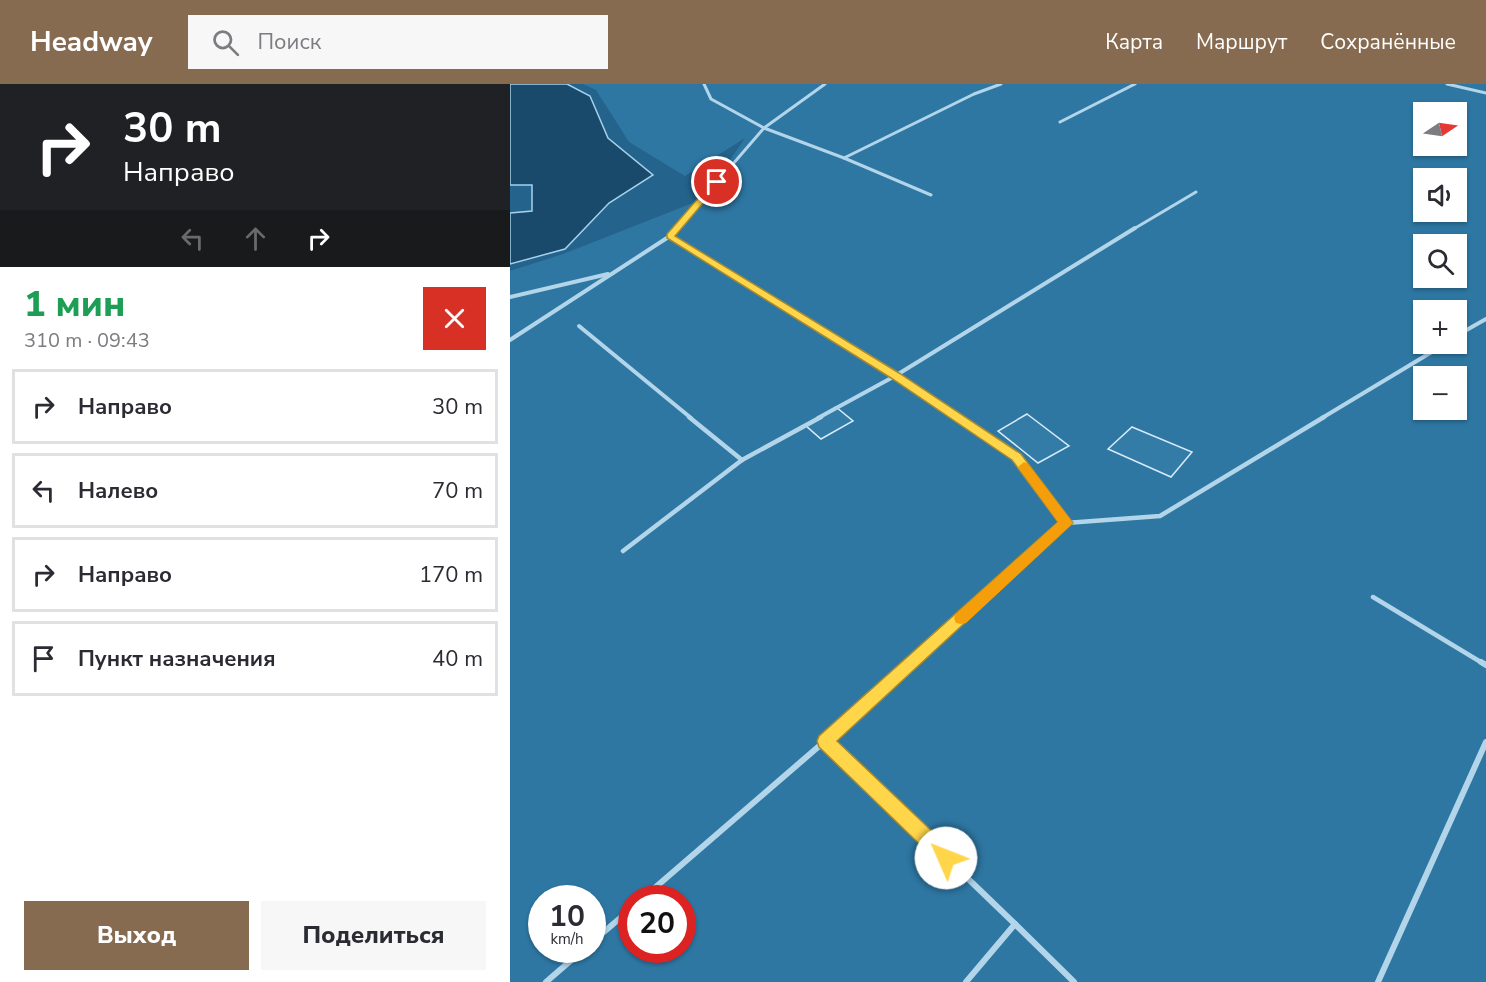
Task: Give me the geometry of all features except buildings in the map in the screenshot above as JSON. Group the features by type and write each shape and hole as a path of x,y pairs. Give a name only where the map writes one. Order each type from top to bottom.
{"lane":[{"path":"704,84 711,99 764,128 844,158 931,195"},
{"path":"510,340 670,236 764,128 825,84"},
{"path":"844,158 974,94 1001,84"},
{"path":"1060,122 1136,84"},
{"path":"1447,84 1460,85 1486,93"},
{"path":"623,551 742,460 895,376 1078,262 1196,192"},
{"path":"670,236 895,376 1017,457 1066,523"},
{"path":"510,297 614,273"},
{"path":"1467,330 1486,319"},
{"path":"579,326 742,460"},
{"path":"658,885 825,741 1066,523 1160,516 1428,354"},
{"path":"1373,597 1486,665"},
{"path":"825,741 1074,982"},
{"path":"1378,982 1486,742"},
{"path":"606,930 618,920"},
{"path":"966,982 1015,924"},
{"path":"546,982 568,963"}],"shaded area":[{"path":"510,84 567,84 590,96 608,138 653,175 609,203 565,249 510,264 510,213 532,211 532,185 510,185"},
{"path":"583,84 1486,84 1486,982 510,982 510,271 563,254 703,199 745,138 685,176 629,142 596,90"}],"slow traffic":[{"path":"961,618 1066,523 1024,467"}],"route":[{"path":"717,182 670,236 895,376 1017,457 1066,523 825,741 946,858"}]}
